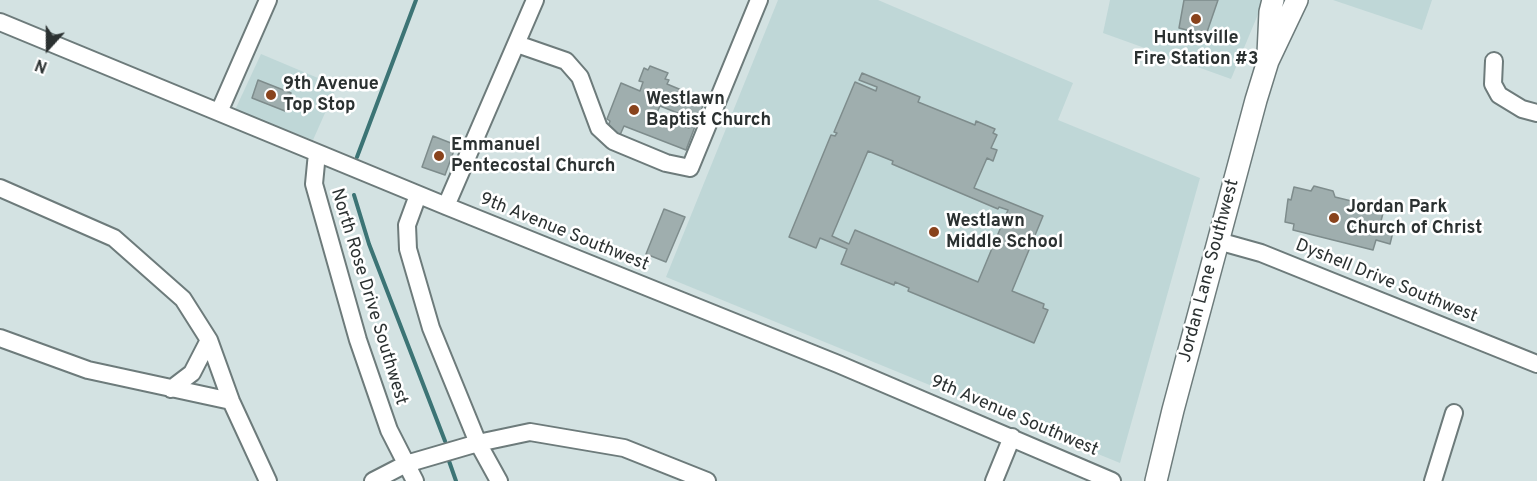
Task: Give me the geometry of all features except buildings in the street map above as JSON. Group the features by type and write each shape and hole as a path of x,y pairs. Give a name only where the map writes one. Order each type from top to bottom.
{"main road":[{"name":"Jordan Lane Southwest","path":"1268,61 1270,12 1273,0"},
{"name":"Jordan Lane Southwest","path":"1156,481 1218,241 1268,61 1296,0"}],"street":[{"path":"219,112 268,0"},
{"path":"446,206 535,0"},
{"path":"517,44 566,61 580,77 599,128 613,141 666,163 690,168 759,0"},
{"name":"9th Avenue Southwest","path":"0,22 1012,437 1112,481"},
{"path":"1494,61 1492,78 1499,95 1512,105 1537,113"},
{"name":"North Rose Drive Southwest","path":"317,153 314,184 357,340 389,430 415,481"},
{"path":"0,188 114,238 183,299 209,340 231,401 268,481"},
{"path":"418,195 407,225 408,249 431,328 478,443 499,481"},
{"name":"Dyshell Drive Southwest","path":"1218,241 1261,253 1537,364"},
{"path":"0,338 88,370 231,401"},
{"path":"171,389 192,373 209,340"},
{"path":"1432,481 1454,413"},
{"path":"373,481 406,464 478,443 530,432 624,448 707,481"},
{"path":"994,481 1012,437"}],"shaded area":[{"name":"Westlawn Middle School","path":"778,0 878,0 1073,83 1058,120 1200,178 1120,463 666,277"},
{"path":"1110,0 1264,0 1231,79 1103,33"},
{"path":"1333,0 1432,0 1422,30"},
{"path":"261,54 337,86 313,140 235,110"}],"waterway":[{"path":"357,157 416,0"},
{"path":"354,195 369,244 445,441"},
{"path":"449,461 456,481"}],"place":[{"name":"Huntsville Fire Station #3","path":"1196,19"},
{"name":"9th Avenue Top Stop","path":"271,95"},
{"name":"Westlawn Baptist Church","path":"634,110"},
{"name":"Emmanuel Pentecostal Church","path":"439,156"},
{"name":"Jordan Park Church of Christ","path":"1334,218"},
{"name":"Westlawn Middle School","path":"934,232"}]}
